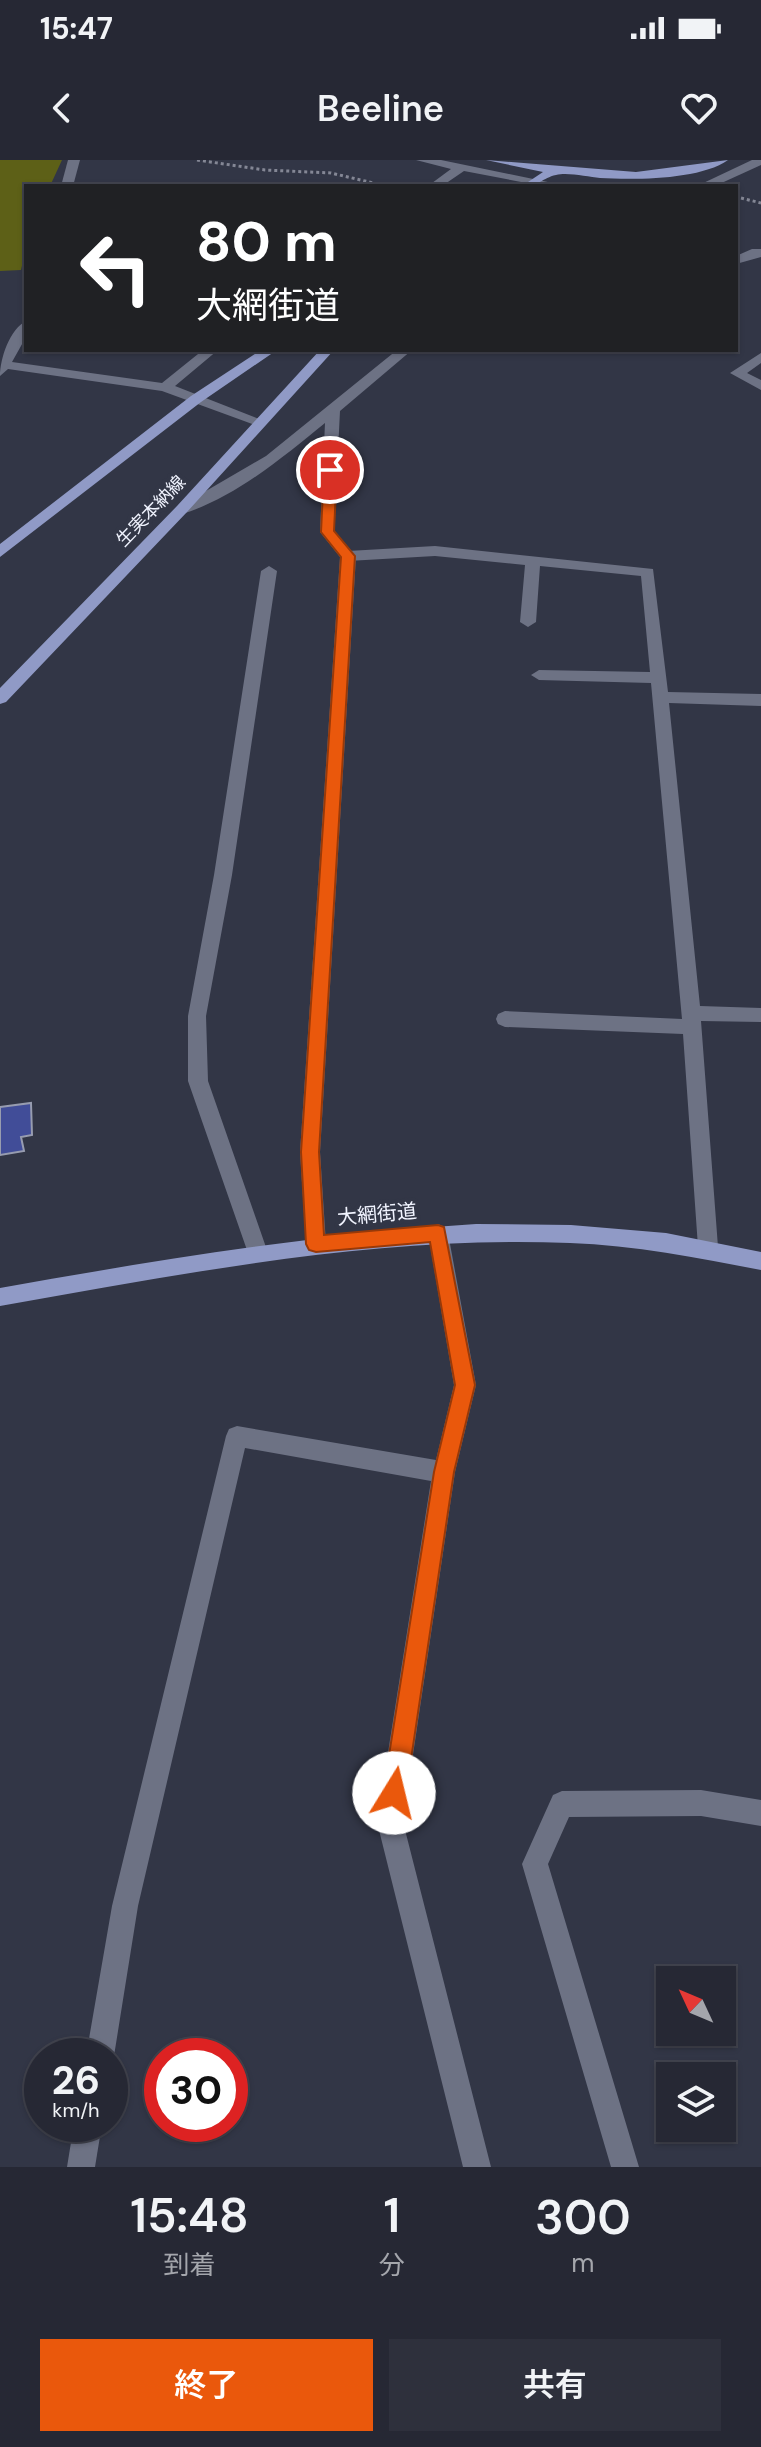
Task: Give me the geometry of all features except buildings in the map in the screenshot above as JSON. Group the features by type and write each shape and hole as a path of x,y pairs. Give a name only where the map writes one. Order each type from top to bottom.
{"main road":[{"path":"492,160 592,173 644,175 722,160"},
{"path":"532,184 574,160"},
{"path":"555,184 597,160"},
{"path":"0,552 196,399 267,352"},
{"name":"生実本納線","path":"0,698 182,509 325,352"},
{"name":"大網街道","path":"0,1297 316,1244 438,1233 544,1231 620,1236 708,1247 761,1261"}],"street":[{"path":"68,184 74,160"},
{"path":"422,160 550,184"},
{"path":"709,184 761,160"},
{"path":"437,184 461,168"},
{"path":"738,259 761,253"},
{"path":"24,328 2,367 165,387 260,422"},
{"path":"165,387 209,352"},
{"path":"182,509 215,496 247,477 402,352"},
{"path":"761,357 737,373 761,386"},
{"path":"316,1244 310,1152 348,556 327,532 333,407"},
{"path":"348,556 435,551 648,572 691,1020 708,1247"},
{"path":"528,622 533,560"},
{"path":"258,1253 198,1081 197,1016 223,875 269,571"},
{"path":"539,675 660,678"},
{"path":"662,697 761,700"},
{"path":"505,1019 691,1020 761,1015"},
{"path":"438,1233 465,1385 444,1472 390,1822 477,2167"},
{"path":"103,2038 125,1906 237,1436 444,1472"},
{"path":"625,2167 535,1864 562,1804 701,1803 761,1813"},
{"path":"81,2167 85,2142"}],"path":[{"path":"197,160 265,170 331,173 378,184"},
{"path":"738,197 761,203"}],"shaded area":[{"path":"0,160 62,160 51,184 24,184 24,257 21,270 0,271"}],"route":[{"path":"330,470 327,532 348,556 310,1152 316,1244 438,1233 465,1385 444,1472 394,1793"}]}
